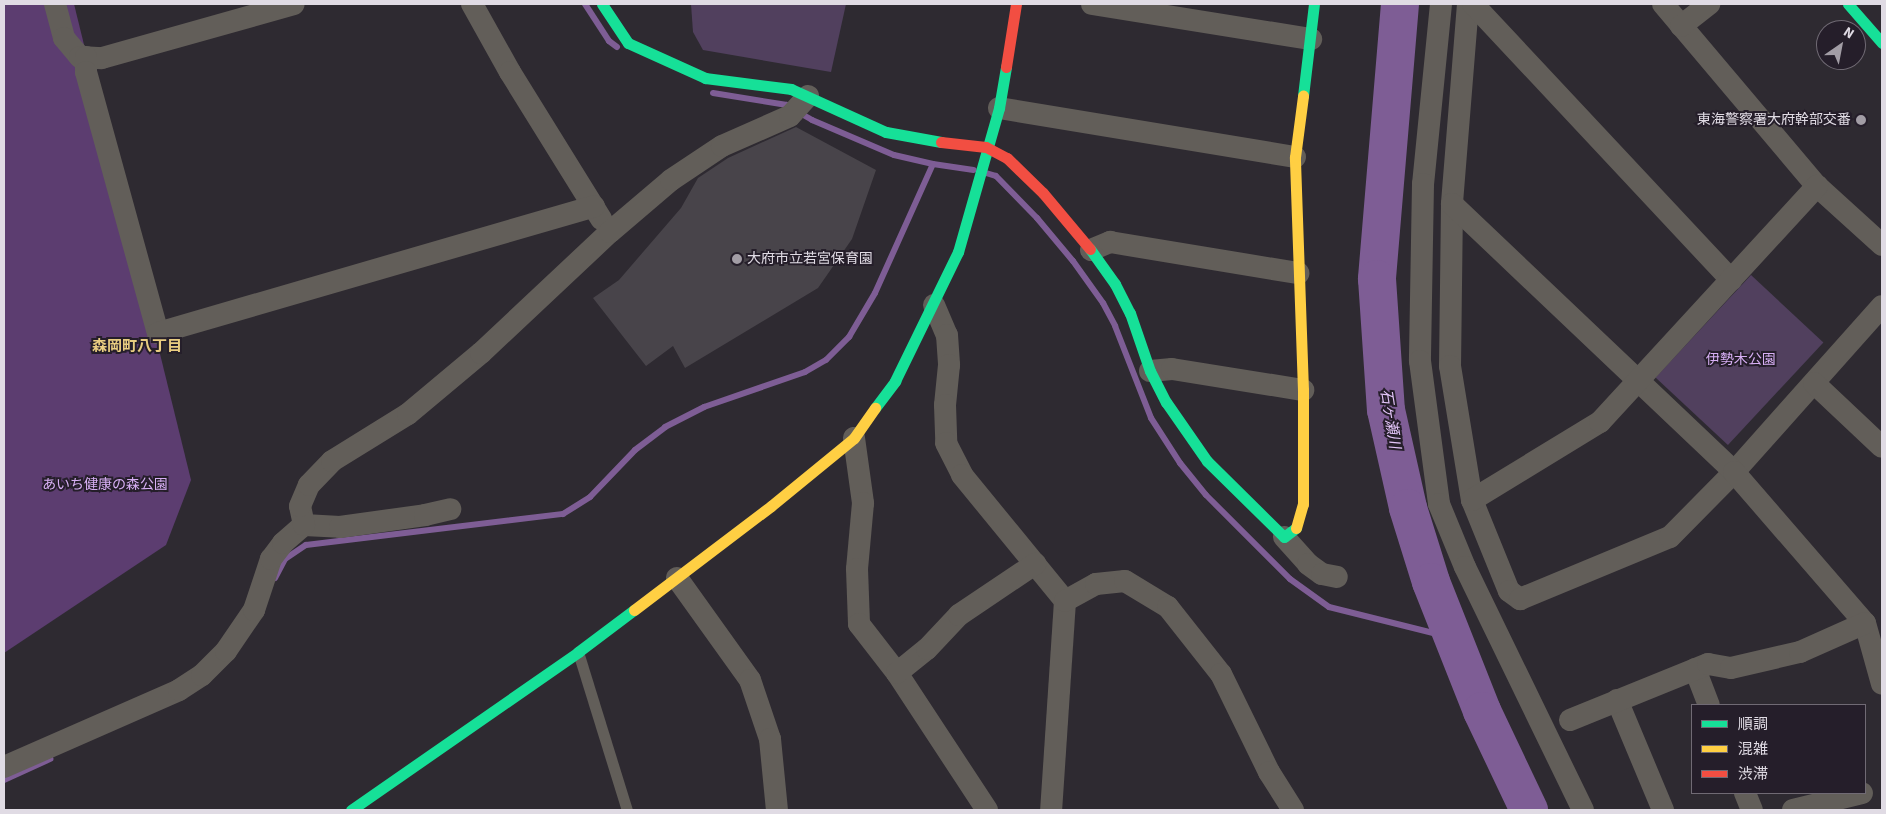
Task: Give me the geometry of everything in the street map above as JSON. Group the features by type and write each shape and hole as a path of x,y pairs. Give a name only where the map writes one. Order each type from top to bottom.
{"main road":[{"path":"602,4 628,43 705,78 790,89 886,132 935,142 986,147 1007,158 1043,193 1091,250 1115,284 1130,314 1150,371 1166,402 1207,461 1284,537 1298,526 1302,504 1302,390 1295,157 1314,4"},
{"path":"351,810 578,652 677,578 854,438 895,381 934,305 958,252 986,147 999,108 1016,4"},
{"path":"1848,4 1882,43"}],"street":[{"path":"55,4 64,38 80,57 102,58 294,4"},
{"path":"472,4 510,72 610,232"},
{"path":"1092,4 1310,39"},
{"path":"1441,4 1423,184 1420,361 1439,504 1465,568 1583,810"},
{"path":"1468,4 1452,204 1450,366 1472,500 1509,591 1520,599 1670,538 1734,472 1882,306"},
{"path":"1473,4 1731,280"},
{"path":"1663,4 1817,186 1882,244"},
{"path":"1682,26 1709,4"},
{"path":"86,57 86,72 158,333 594,206"},
{"path":"304,525 300,506 309,485 332,461 370,439 419,406 524,313 610,232 671,180 703,157 790,116 808,96"},
{"path":"999,108 1295,157"},
{"path":"1472,500 1600,422 1817,186"},
{"path":"1452,204 1640,380 1734,472 1865,623 1882,684"},
{"path":"1091,250 1110,242 1298,273"},
{"path":"934,305 947,335 949,365 944,405 946,443 962,474 1065,601 1051,810"},
{"path":"1150,371 1172,369 1302,390"},
{"path":"1814,383 1882,447"},
{"path":"854,438 863,503 857,569 859,624 897,674 986,810"},
{"path":"4,766 179,690 202,675 226,651 254,610 271,559 283,543 304,525 340,527 425,515 450,509"},
{"path":"1284,537 1308,564 1322,574 1337,577"},
{"path":"897,674 926,649 959,615 1035,564"},
{"path":"677,578 750,680 770,739 777,810"},
{"path":"1065,601 1096,584 1125,581 1168,607 1221,674 1269,772 1293,810"},
{"path":"1570,720 1708,664 1731,668 1800,652 1865,623"},
{"path":"1695,669 1710,704"},
{"path":"1617,700 1663,810"},
{"path":"1866,792 1882,788"},
{"path":"1745,794 1752,810"},
{"path":"1793,810 1856,794"}],"lane":[{"path":"578,652 627,810"}],"green space":[{"name":"あいち健康の森公園","path":"4,4 74,4 191,480 166,545 4,653"},
{"path":"691,4 846,4 831,72 703,50 693,32"},
{"name":"伊勢木公園","path":"1751,275 1823,343 1728,445 1656,377"}],"building":[{"name":"大府市立若宮保育園","path":"796,127 876,170 852,239 818,288 685,368 673,346 646,366 593,298 619,280 681,208 698,178 728,158"}],"waterway":[{"path":"585,4 609,41 617,47"},
{"name":"石ヶ瀬川","path":"1400,4 1377,279 1386,410 1408,508 1431,582 1482,711 1529,810"},
{"path":"713,93 791,107"},
{"path":"800,113 894,155 933,164 974,170"},
{"path":"275,578 285,559 306,545 563,514 590,497 635,450 665,427 704,407 805,372 826,360 849,337 875,293 933,164"},
{"path":"986,173 996,176 1037,218 1073,261 1103,303 1115,326 1151,418 1180,463 1206,495 1290,579 1329,607 1453,638"},
{"path":"4,780 50,759"}],"traffic: fast":[{"path":"602,4 628,43 705,78 791,89 886,132 941,142"},
{"path":"1303,96 1314,4"},
{"path":"1848,4 1882,43"},
{"path":"875,408 895,381 958,252 999,108 1006,67"},
{"path":"1090,249 1115,284 1130,313 1150,371 1166,402 1207,461 1284,537 1296,528"},
{"path":"351,810 578,652 634,610"}],"traffic: slow":[{"path":"1296,528 1303,504 1303,390 1295,157 1303,96"},
{"path":"634,610 771,506 854,438 875,408"}],"traffic: jam":[{"path":"1006,67 1016,4"},
{"path":"941,142 986,147 1007,158 1043,193 1090,249"}],"place":[{"name":"東海警察署大府幹部交番","path":"1861,120"},
{"name":"大府市立若宮保育園","path":"737,259"}],"district":[{"name":"森岡町八丁目","path":"137,347"}]}
